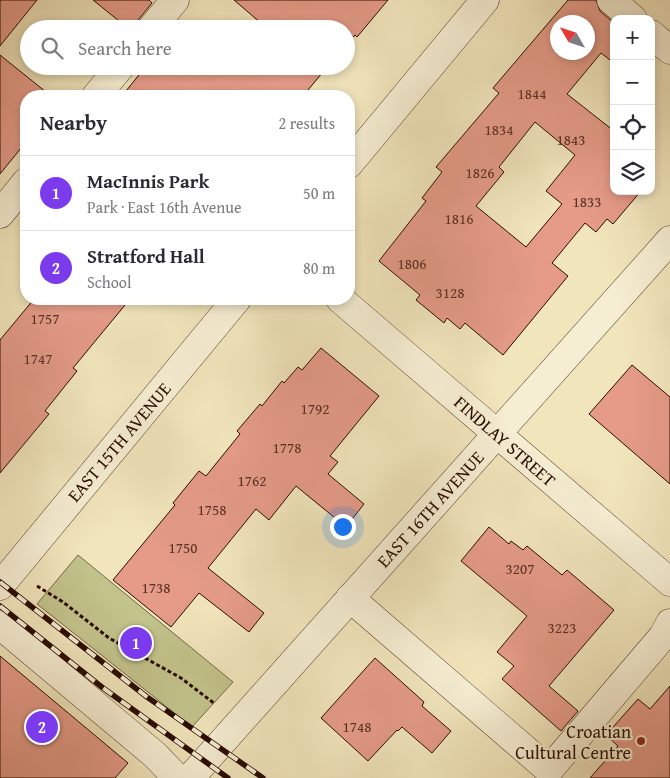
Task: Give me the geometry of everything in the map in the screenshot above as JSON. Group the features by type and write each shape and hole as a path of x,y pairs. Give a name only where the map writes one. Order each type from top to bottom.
{"street":[{"path":"159,20 175,0"},
{"path":"355,157 484,0"},
{"path":"611,0 628,15"},
{"path":"655,37 670,50"},
{"path":"101,90 114,75"},
{"path":"0,214 20,189"},
{"name":"EAST 16TH AVENUE","path":"190,778 670,240"},
{"name":"EAST 15TH AVENUE","path":"7,578 232,305"},
{"name":"FINDLAY STREET","path":"347,305 670,582"},
{"path":"350,598 549,770 663,636 670,623"},
{"path":"0,625 155,755 177,778"}],"path":[{"path":"7,578 63,602 109,638 180,678 238,724"}],"green space":[{"path":"78,555 233,682 192,727 37,604"}],"building":[{"path":"0,0 37,0 20,20 0,46"},
{"path":"93,0 149,0 152,3 139,20 118,20"},
{"path":"234,0 388,0 357,37 355,35 355,20 257,20"},
{"path":"568,0 596,0 600,11 610,20 610,60 601,53 567,94 610,128 610,195 638,195 613,224 607,219 596,232 585,223 552,263 568,276 503,355 465,323 460,329 447,318 444,323 416,300 420,295 379,261 426,201 422,198 442,172 436,167 499,93 493,88 550,21 550,60 595,60 595,15 555,15","holes":["535,122 575,155 546,191 562,204 526,247 476,206 504,172 499,167"]},
{"path":"0,55 20,71 20,75 25,75 44,90 20,90 20,149 0,174"},
{"path":"139,75 320,75 308,90 127,90"},
{"path":"29,305 125,305 73,368 77,371 45,411 49,414 0,473 0,340"},
{"path":"321,348 379,396 330,456 338,462 328,474 364,504 346,527 296,486 269,520 256,509 208,568 264,613 249,632 199,593 171,627 113,580 175,505 173,503 199,471 206,476 240,434 237,431 260,404 262,406 282,381 284,383 298,367 302,370"},
{"path":"632,365 670,397 670,484 589,414"},
{"path":"489,527 509,544 511,541 523,550 527,546 562,575 567,570 614,610 549,686 578,711 561,731 502,679 514,666 497,652 527,616 461,561"},
{"path":"0,656 128,763 115,778 0,778"},
{"path":"375,658 424,702 422,706 451,731 432,753 402,727 368,761 321,718"},
{"name":"Croatian Cultural Centre","path":"670,686 670,778 590,778 618,746 606,735 638,699 650,709"}],"railway":[{"path":"0,582 147,697 263,778"},
{"path":"0,606 103,688 228,778"}],"place":[{"name":"MacInnis Park","path":"136,643"},
{"name":"Stratford Hall","path":"42,727"},
{"name":"Croatian Cultural Centre","path":"641,741"}]}
